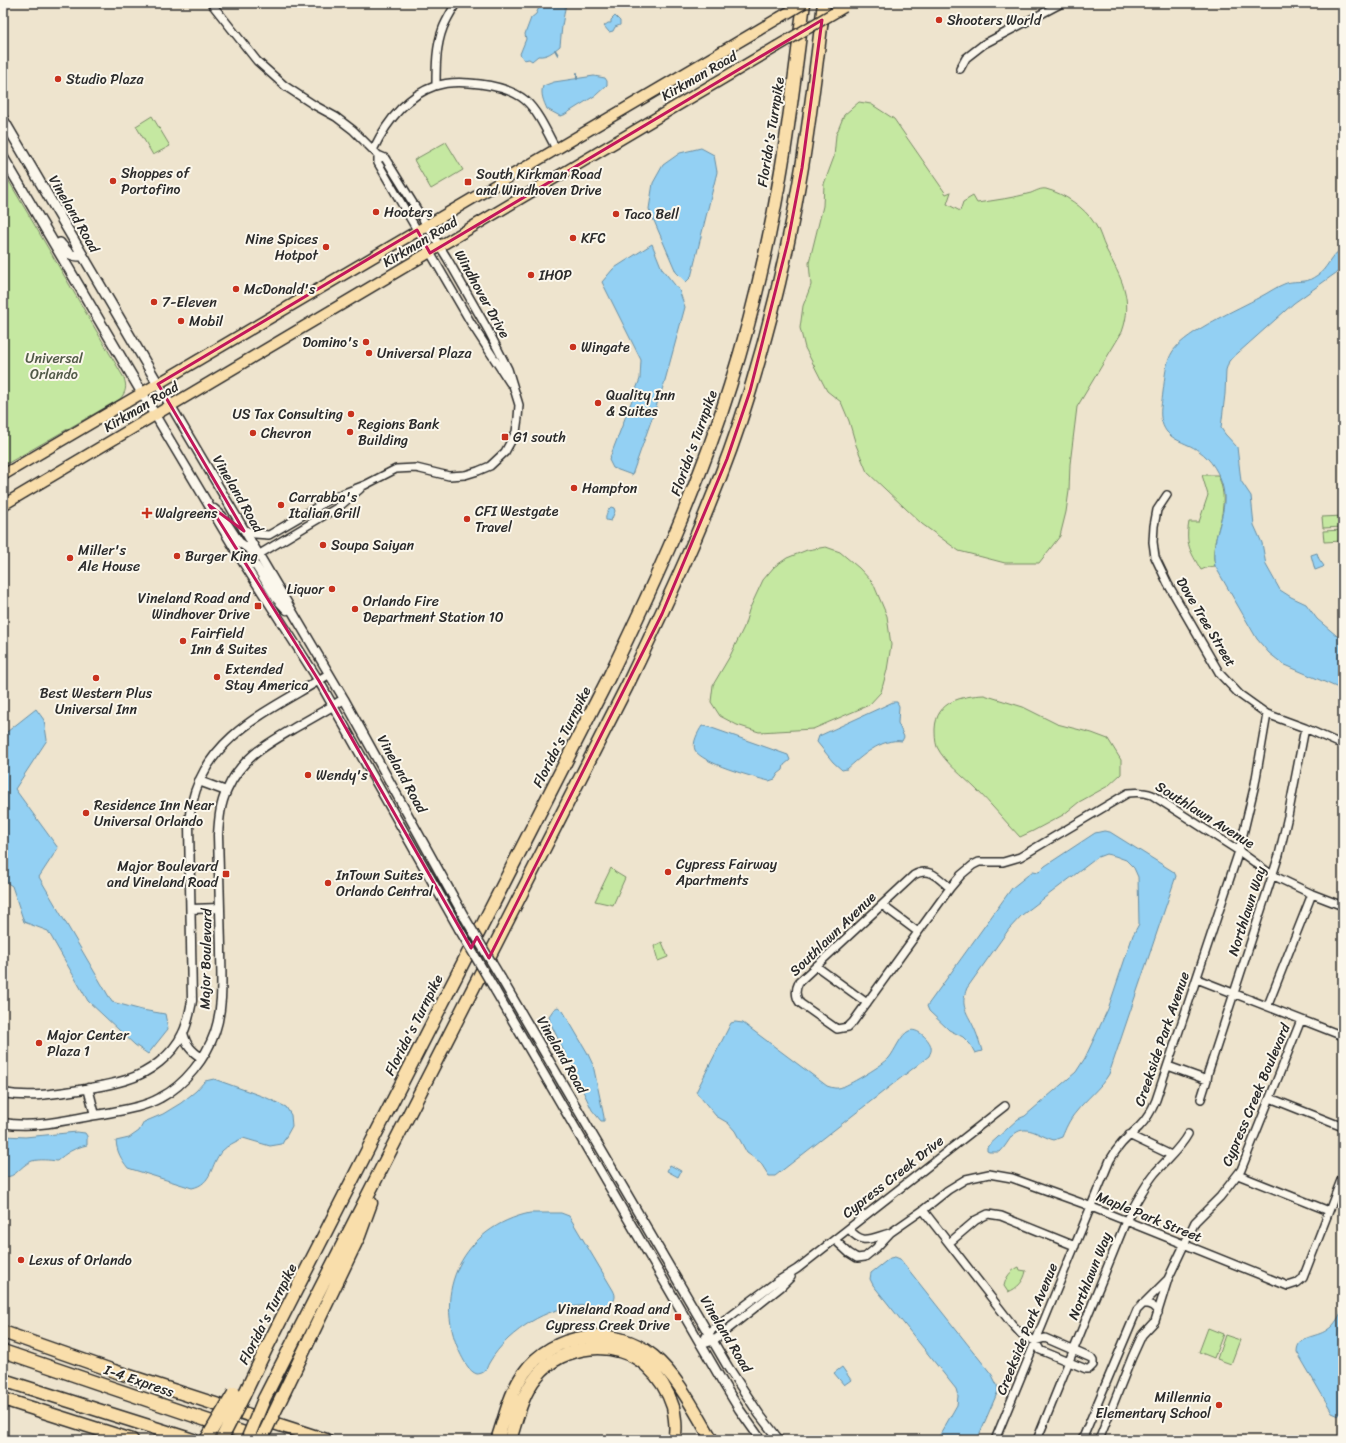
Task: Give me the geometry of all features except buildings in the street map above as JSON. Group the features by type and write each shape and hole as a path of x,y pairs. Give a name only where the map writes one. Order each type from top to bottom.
{"highway":[{"name":"Florida's Turnpike","path":"221,1440 239,1394 268,1347 609,677 644,605 668,550 702,466 731,385 769,237 782,164 804,3"},
{"path":"247,1440 264,1399 631,678 662,614 727,459 750,391 770,318 788,241 802,168 824,3"},
{"path":"261,1440 360,1236 385,1162"},
{"path":"3,1332 121,1374 326,1440"},
{"path":"497,1440 513,1392 524,1372 532,1363 541,1355 561,1343 588,1336 602,1336 627,1341 637,1345 653,1356 676,1381 712,1440"},
{"path":"510,1440 524,1397 538,1375 546,1366 569,1353 590,1348 610,1349 630,1355 646,1365 660,1380 670,1398 675,1416 674,1440"},
{"name":"I-4 Express","path":"3,1352 265,1440"},
{"path":"3,1372 98,1404 111,1414"},
{"path":"3,1380 193,1440"},
{"path":"206,1440 239,1394"},
{"path":"3,1399 132,1440"}],"main road":[{"name":"Kirkman Road","path":"3,475 804,3"},
{"name":"Kirkman Road","path":"3,505 848,5"},
{"name":"Vineland Road","path":"3,119 170,406"},
{"name":"Vineland Road","path":"3,158 155,415"},
{"path":"41,221 67,253 72,256 82,256"}],"street":[{"name":"Windhover Drive","path":"211,3 257,62 285,86 353,130 375,152 385,158 422,228 430,253 478,335 516,391"},
{"path":"436,85 438,47 443,28 456,3"},
{"path":"960,69 966,58 984,44 1062,3"},
{"path":"375,152 378,140 389,123 401,108 418,93 436,85 464,82 488,85 511,92 526,100 556,149"},
{"name":"Windhover Drive","path":"258,555 340,506 365,486 390,471 399,468 416,468 443,475 456,476 471,474 490,466 505,452 516,432 519,411 516,391 508,369 488,330 440,247 422,228"},
{"path":"478,335 488,330"},
{"name":"Vineland Road","path":"170,406 344,699 466,918 708,1333 743,1391 779,1440"},
{"name":"Vineland Road","path":"155,415 239,556 334,705 459,929 701,1345 739,1409 762,1440"},
{"name":"Windhover Drive","path":"243,529 255,534 268,535 334,497 365,486"},
{"name":"Dove Tree Street","path":"1167,495 1157,510 1153,542 1155,558 1168,584 1220,674 1239,694 1267,714 1305,728 1343,745"},
{"path":"334,497 340,506"},
{"path":"209,505 222,516 239,542 258,555"},
{"path":"239,556 256,566 276,598 302,628"},
{"name":"Major Boulevard","path":"3,1094 19,1096 48,1095 127,1080 151,1069 170,1052 183,1033 190,1013 192,999 189,824 192,803 200,781 210,762 224,744 237,732 256,717 329,674"},
{"name":"Major Boulevard","path":"3,1123 32,1125 59,1122 138,1107 160,1098 179,1084 194,1069 207,1051 215,1031 220,1011 221,983 218,835 220,813 226,791 235,774 249,758 264,745 344,699"},
{"name":"Creekside Park Avenue","path":"995,1440 1092,1207 1110,1160 1118,1147 1150,1114 1156,1100 1239,851 1255,784 1267,714"},
{"name":"Northlawn Way","path":"1201,1099 1208,1073 1279,855 1305,728"},
{"path":"200,781 226,791"},
{"name":"Southlawn Avenue","path":"950,888 926,871 921,871 914,875 799,982 796,993 797,999 800,1003 837,1029 848,1027 961,875 979,862 1003,862 1020,857 1128,793 1145,793 1152,795 1239,851 1272,875 1312,894 1343,906"},
{"path":"1268,1005 1312,894"},
{"path":"882,905 918,932"},
{"path":"191,910 220,908"},
{"path":"816,966 867,1003"},
{"path":"1197,979 1268,1005 1301,1020 1343,1036"},
{"name":"Cypress Creek Boulevard","path":"1099,1440 1142,1335 1155,1321 1168,1279 1195,1222 1220,1197 1241,1170 1301,1020"},
{"path":"183,1033 186,1045 202,1058"},
{"path":"1168,1066 1207,1080"},
{"path":"88,1088 95,1115"},
{"path":"1270,1098 1343,1127"},
{"name":"Cypress Creek Drive","path":"701,1345 708,1333 776,1282 798,1269 1006,1106"},
{"name":"Northlawn Way","path":"1037,1440 1126,1221 1142,1190 1171,1155 1184,1142 1188,1134"},
{"path":"1130,1135 1171,1155"},
{"name":"Maple Park Street","path":"870,1252 890,1233 948,1190 966,1179 989,1174 1012,1178 1092,1207 1183,1245 1288,1286 1297,1283 1303,1278 1343,1175"},
{"path":"606,1181 616,1175"},
{"path":"1238,1175 1329,1211"},
{"path":"923,1210 1021,1334 1035,1341 1040,1350 1086,1369 1089,1369 1093,1365 1091,1358 1074,1350 1045,1338 1035,1341"},
{"path":"949,1243 976,1220 988,1214 1001,1216 1075,1246"},
{"path":"630,1223 641,1217"},
{"path":"835,1240 857,1258 865,1257 870,1252 870,1248 864,1240 856,1238 849,1229"},
{"name":"Maple Park Street","path":"864,1240 890,1233"},
{"name":"Cypress Creek Drive","path":"701,1345 713,1341 781,1287 798,1269"},
{"name":"Cypress Creek Boulevard","path":"1082,1440 1137,1310 1168,1279"},
{"path":"1142,1304 1147,1303 1152,1305 1156,1308 1158,1313"},
{"path":"1113,1367 1126,1372"}],"highlighted area":[{"path":"822,20 802,168 788,241 750,391 727,459 662,614 489,958 477,937 471,948 319,681 209,505 244,531 158,384 417,230 430,253"}],"green space":[{"path":"859,102 871,104 894,119 946,194 951,192 947,204 960,211 963,202 973,196 977,203 1018,196 1042,189 1053,191 1074,202 1091,218 1097,227 1121,279 1127,309 1122,332 1077,407 1066,512 1060,536 1039,563 1005,563 959,551 922,524 867,472 841,402 827,391 805,348 800,328 803,306 811,285 809,263 823,206 824,184 834,157 836,135 844,115"},
{"path":"152,116 170,146 153,155 136,126"},
{"path":"446,142 463,170 431,189 414,160"},
{"name":"Universal Orlando","path":"3,171 124,378 126,387 124,394 120,399 3,466"},
{"path":"1202,475 1218,475 1221,482 1223,501 1214,550 1215,566 1201,570 1189,547 1188,530 1189,522 1199,522 1208,495"},
{"path":"1343,516 1343,527 1323,528 1322,517"},
{"path":"1343,530 1343,541 1324,542 1323,531"},
{"path":"826,547 840,552 859,568 873,583 887,616 891,645 887,670 881,692 869,705 813,729 759,732 737,725 720,716 711,702 713,685 730,656 744,627 749,610 763,580 774,567 787,558 807,550"},
{"path":"984,695 1023,707 1057,724 1092,733 1108,739 1121,760 1121,774 1108,786 1079,802 1063,815 1020,837 982,795 950,764 940,753 936,745 936,720 945,706 959,699"},
{"path":"611,868 625,878 613,905 595,901"},
{"path":"662,942 668,957 658,961 654,946"},
{"path":"1019,1267 1020,1270 1026,1271 1024,1278 1018,1286 1008,1292 1004,1286 1006,1280 1011,1272"},
{"path":"1208,1328 1223,1334 1214,1358 1199,1352"},
{"path":"1225,1335 1240,1340 1231,1364 1217,1359"}],"water":[{"path":"541,3 566,3 560,46 550,54 538,56 532,61 529,59 524,60 520,54 526,39 525,34 531,18 536,14"},
{"path":"615,16 620,21 620,25 615,27 613,31 609,32 604,26 611,23 611,20"},
{"path":"594,76 605,78 607,81 607,85 596,95 564,115 560,116 547,109 542,95 543,86 554,82"},
{"path":"701,148 714,155 717,172 691,277 686,282 676,272 649,209 653,183 663,165 680,153"},
{"path":"652,244 662,269 679,290 685,307 664,384 632,475 613,468 609,460 640,379 641,360 602,282 613,269"},
{"path":"1343,249 1343,268 1294,303 1229,361 1226,370 1221,428 1237,447 1241,481 1251,496 1254,525 1262,543 1266,565 1280,590 1306,604 1317,619 1343,641 1343,690 1283,664 1269,653 1257,639 1215,566 1214,556 1216,537 1222,517 1224,498 1220,477 1203,454 1172,437 1168,433 1164,428 1161,419 1161,411 1167,366 1170,356 1180,343 1201,328 1281,285 1289,282 1306,281 1313,278 1323,270 1335,254"},
{"path":"611,507 614,508 615,511 611,521 606,520 606,518"},
{"path":"1317,553 1324,566 1315,570 1311,555"},
{"path":"893,702 897,702 899,706 898,723 904,737 902,741 887,742 879,745 847,769 842,770 833,762 817,742 819,736"},
{"path":"36,709 44,720 47,740 15,789 58,848 39,877 112,1002 165,1014 168,1029 148,1054 135,1045 88,1001 48,931 24,922 12,886 3,880 3,735"},
{"path":"702,726 709,727 788,755 790,760 784,765 783,770 775,779 769,781 740,773 707,760 699,755 694,747 697,734"},
{"path":"1104,831 1110,832 1174,872 1176,876 1109,1074 1074,1115 1062,1137 1054,1140 1032,1131 1022,1130 1012,1136 1000,1152 989,1152 987,1151 987,1147 1018,1119 1025,1116 1076,1072 1085,1058 1108,1009 1133,935 1139,924 1138,877 1134,868 1126,860 1115,856 1106,854 1098,857 1022,915 1009,929 967,988 965,995 965,1010 976,1033 982,1051 975,1053 970,1044 963,1037 949,1030 929,1011 927,1006 1012,888 1033,871 1039,872 1045,866 1095,833"},
{"path":"558,1007 563,1011 593,1065 604,1121 601,1121 592,1110 550,1022 549,1016 554,1009"},
{"path":"731,1023 743,1023 827,1086 835,1088 840,1088 852,1082 886,1061 903,1036 909,1031 916,1031 923,1035 930,1044 931,1050 929,1056 775,1176 769,1176 760,1162 747,1153 735,1131 728,1123 716,1116 696,1092"},
{"path":"214,1079 267,1098 286,1107 291,1115 292,1126 282,1144 270,1146 243,1138 229,1145 222,1151 218,1156 208,1178 199,1186 192,1188 128,1168 123,1162 117,1149 116,1141 129,1138 139,1131 144,1122 163,1114 181,1103 196,1091 205,1081"},
{"path":"77,1132 85,1133 87,1136 87,1145 70,1151 57,1161 32,1161 12,1176 3,1177 3,1137 25,1137"},
{"path":"670,1165 681,1171 678,1177 667,1171"},
{"path":"530,1213 561,1213 569,1216 613,1290 615,1299 608,1306 580,1306 554,1311 542,1316 519,1330 508,1339 493,1356 485,1371 477,1374 474,1373 471,1371 460,1353 452,1330 449,1307 452,1285 459,1265 471,1247 487,1232 507,1220"},
{"path":"895,1257 900,1259 992,1375 997,1385 998,1391 977,1440 937,1440 957,1405 958,1396 956,1389 873,1285 870,1279 871,1273 890,1258"},
{"path":"1343,1307 1343,1412 1339,1415 1332,1412 1297,1352 1300,1343 1304,1340 1323,1333 1332,1326 1339,1317"},
{"path":"842,1367 851,1380 844,1385 834,1373"}],"waterway":[{"path":"555,50 558,55"},
{"path":"577,73 577,79"}],"place":[{"name":"Shooters World","path":"939,20"},
{"name":"Studio Plaza","path":"58,79"},
{"name":"Shoppes of Portofino","path":"113,181"},
{"name":"South Kirkman Road and Windhoven Drive","path":"468,182"},
{"name":"Hooters","path":"376,212"},
{"name":"Taco Bell","path":"616,214"},
{"name":"KFC","path":"573,238"},
{"name":"Nine Spices Hotpot","path":"326,247"},
{"name":"IHOP","path":"531,275"},
{"name":"McDonald's","path":"236,289"},
{"name":"7-Eleven","path":"154,302"},
{"name":"Mobil","path":"181,321"},
{"name":"Domino's","path":"366,342"},
{"name":"Wingate","path":"573,347"},
{"name":"Universal Plaza","path":"369,353"},
{"name":"Quality Inn & Suites","path":"598,403"},
{"name":"US Tax Consulting","path":"351,414"},
{"name":"Regions Bank Building","path":"350,432"},
{"name":"Chevron","path":"253,433"},
{"name":"G1 south","path":"505,437"},
{"name":"Hampton","path":"574,488"},
{"name":"Carrabba's Italian Grill","path":"281,505"},
{"name":"Walgreens","path":"147,513"},
{"name":"CFI Westgate Travel","path":"467,519"},
{"name":"Soupa Saiyan","path":"323,545"},
{"name":"Burger King","path":"177,556"},
{"name":"Miller's Ale House","path":"70,558"},
{"name":"Liquor","path":"332,589"},
{"name":"Vineland Road and Windhover Drive","path":"258,606"},
{"name":"Orlando Fire Department Station 10","path":"355,609"},
{"name":"Fairfield Inn & Suites","path":"183,641"},
{"name":"Extended Stay America","path":"217,677"},
{"name":"Best Western Plus Universal Inn","path":"96,678"},
{"name":"Wendy's","path":"308,775"},
{"name":"Residence Inn Near Universal Orlando","path":"86,813"},
{"name":"Cypress Fairway Apartments","path":"668,872"},
{"name":"Major Boulevard and Vineland Road","path":"226,874"},
{"name":"InTown Suites Orlando Central","path":"328,883"},
{"name":"Major Center Plaza 1","path":"39,1043"},
{"name":"Lexus of Orlando","path":"21,1260"},
{"name":"Vineland Road and Cypress Creek Drive","path":"678,1317"},
{"name":"Millennia Elementary School","path":"1219,1405"}]}
